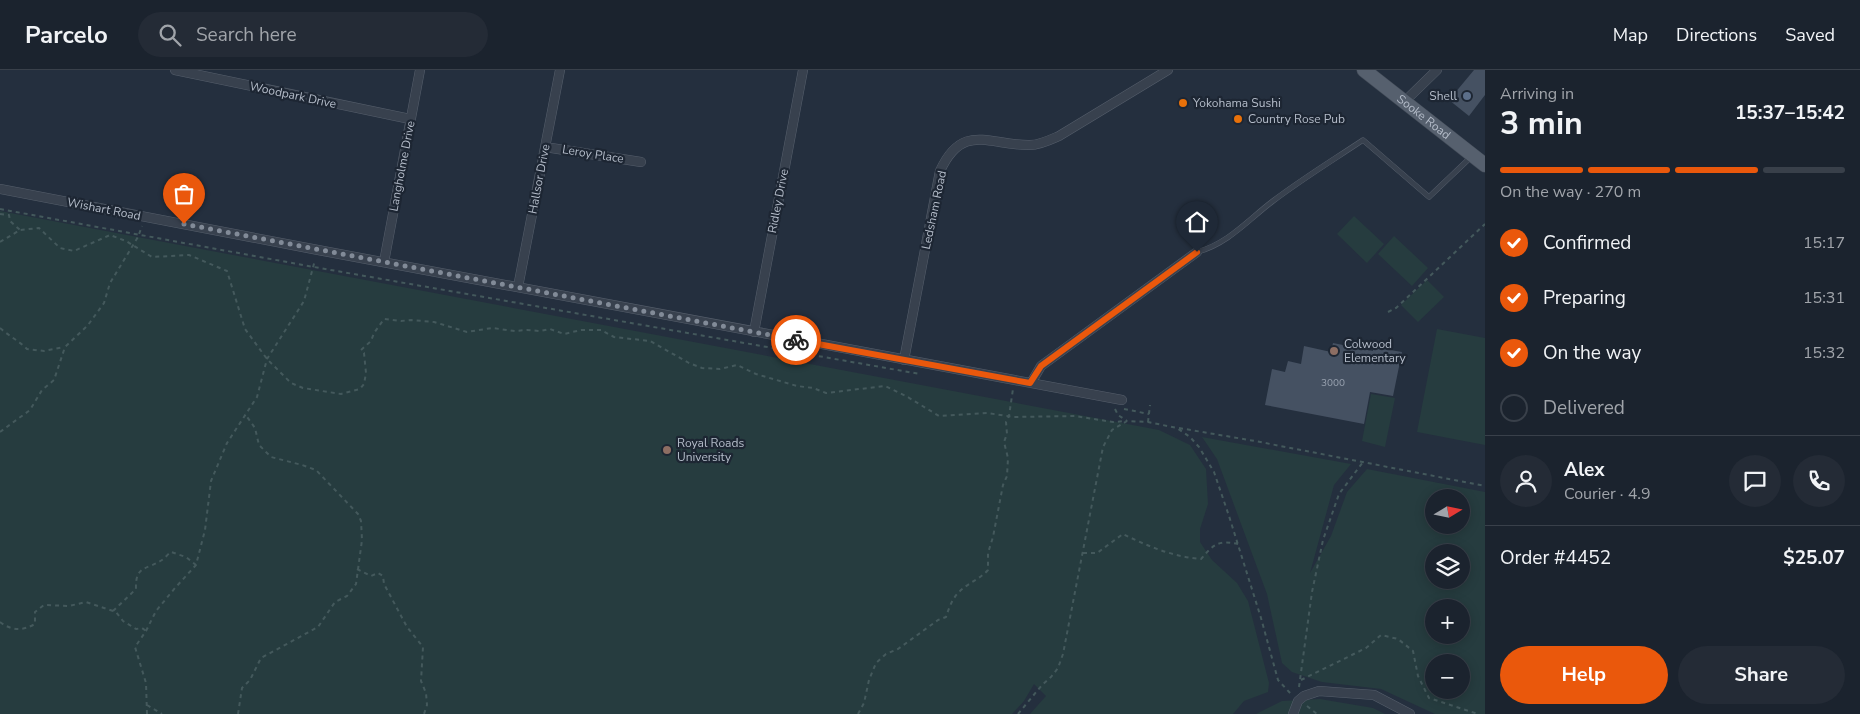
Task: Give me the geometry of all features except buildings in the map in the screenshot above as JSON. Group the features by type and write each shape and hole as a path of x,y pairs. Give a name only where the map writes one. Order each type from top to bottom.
{"main road":[{"name":"Sooke Road","path":"1364,70 1485,165"}],"street":[{"name":"Woodpark Drive","path":"175,70 410,119"},
{"name":"Langholme Drive","path":"384,262 420,70"},
{"name":"Hallsor Drive","path":"518,287 560,70"},
{"name":"Ridley Drive","path":"754,332 803,70"},
{"name":"Ledsham Road","path":"904,360 940,171 947,157 955,148 966,141 980,139 1029,145 1041,144 1059,136 1168,70"},
{"path":"1404,102 1437,70"},
{"name":"Leroy Place","path":"546,147 641,162"},
{"name":"Wishart Road","path":"0,189 1122,400"},
{"path":"1030,383 1041,366 1197,252"},
{"path":"1292,714 1298,701 1304,696 1319,691 1374,695 1410,714"}],"lane":[{"path":"1197,252 1209,249 1241,228 1274,200 1363,140 1429,197 1473,155"}],"path":[{"path":"0,209 314,267 924,374"},
{"path":"0,214 9,215 10,221 20,230"},
{"path":"0,432 30,410 42,390 54,380 65,347 88,325 104,302 110,283 139,235 145,217"},
{"path":"1388,312 1396,308 1485,224"},
{"path":"0,242 20,230 39,228 60,248 74,251 110,236 126,241 152,257 189,255 227,271 244,329 267,359 291,382 303,388 341,394 360,389 364,384 366,374 364,353 361,350 371,341 384,319 401,322 411,320 434,322 467,332 492,328 515,331 540,331 550,328 564,334 581,330 601,330 614,338 650,341 689,363 702,368 720,369 737,365 756,374 826,393 885,386 906,396 938,416 987,413 1009,416 1075,416 1113,422 1148,422 1485,486"},
{"path":"147,714 146,683 136,647 156,612 196,565 205,530 211,481 227,444 257,396 267,359 304,301 318,250"},
{"path":"0,328 10,338 21,343 27,349 50,351 65,347"},
{"path":"858,714 864,703 869,680 876,663 886,654 898,649 938,620 946,617 952,602 960,591 981,578 988,570 988,554 1003,485 1007,476 1008,458 1004,442 1007,434 1006,422 1009,416 1014,380"},
{"path":"1148,422 1150,405"},
{"path":"1127,422 1118,416 1114,408 1149,414"},
{"path":"238,714 242,688 250,680 261,658 318,627 335,602 347,596 356,584 362,540 361,521 358,514 316,470 302,464 271,457 259,445 255,428 246,414"},
{"path":"1018,714 1058,668 1063,654 1104,447 1112,430 1127,422"},
{"path":"1177,428 1199,446 1214,472 1261,618 1278,680 1298,701"},
{"path":"1298,701 1312,592 1323,540 1339,494 1363,462"},
{"path":"1083,553 1097,553 1123,534 1146,545 1186,558 1202,559 1212,547 1222,541 1238,544"},
{"path":"113,611 136,589 135,578 140,570 163,560 171,552 186,557 196,565"},
{"path":"357,569 371,576 378,573 383,576 384,584 408,628 423,647 421,681 426,692 427,705 424,714"},
{"path":"0,622 8,629 24,630 35,624 35,612 44,605 69,606 86,602 116,612 124,621 136,629 142,628 146,631"},
{"path":"1300,680 1366,648 1381,635 1398,639 1413,651 1418,676 1429,698 1478,714"},
{"path":"147,705 162,714"}],"green space":[{"name":"Royal Roads University","path":"0,211 1159,430 1190,445 1206,469 1208,504 1200,529 1200,542 1212,560 1237,583 1248,601 1269,683 1268,692 1244,701 1233,714 1030,714 1046,696 1034,684 1024,701 1012,714 0,714"},
{"path":"1354,216 1384,244 1367,263 1337,234"},
{"path":"1394,236 1428,268 1412,286 1378,254"},
{"path":"1427,280 1444,297 1418,322 1401,305"},
{"path":"1437,329 1485,338 1485,445 1417,432"},
{"path":"1371,394 1395,398 1385,447 1362,441"},
{"path":"1202,437 1351,464 1334,485 1310,573 1331,536 1347,492 1367,469 1470,489 1425,489 1425,534 1470,534 1470,489 1485,492 1485,714 1435,714 1381,689 1322,682 1292,672 1282,663 1267,594 1217,459"},
{"path":"1320,699 1373,708 1385,714 1256,714 1282,701"}],"way so far":[{"path":"184,224 796,340"}],"place":[{"name":"Shell","path":"1467,96"},
{"name":"Yokohama Sushi","path":"1183,103"},
{"name":"Country Rose Pub","path":"1238,119"},
{"name":"Colwood Elementary","path":"1334,351"},
{"name":"Royal Roads University","path":"667,450"}],"route":[{"path":"796,340 1030,383 1041,366 1197,252"}]}
